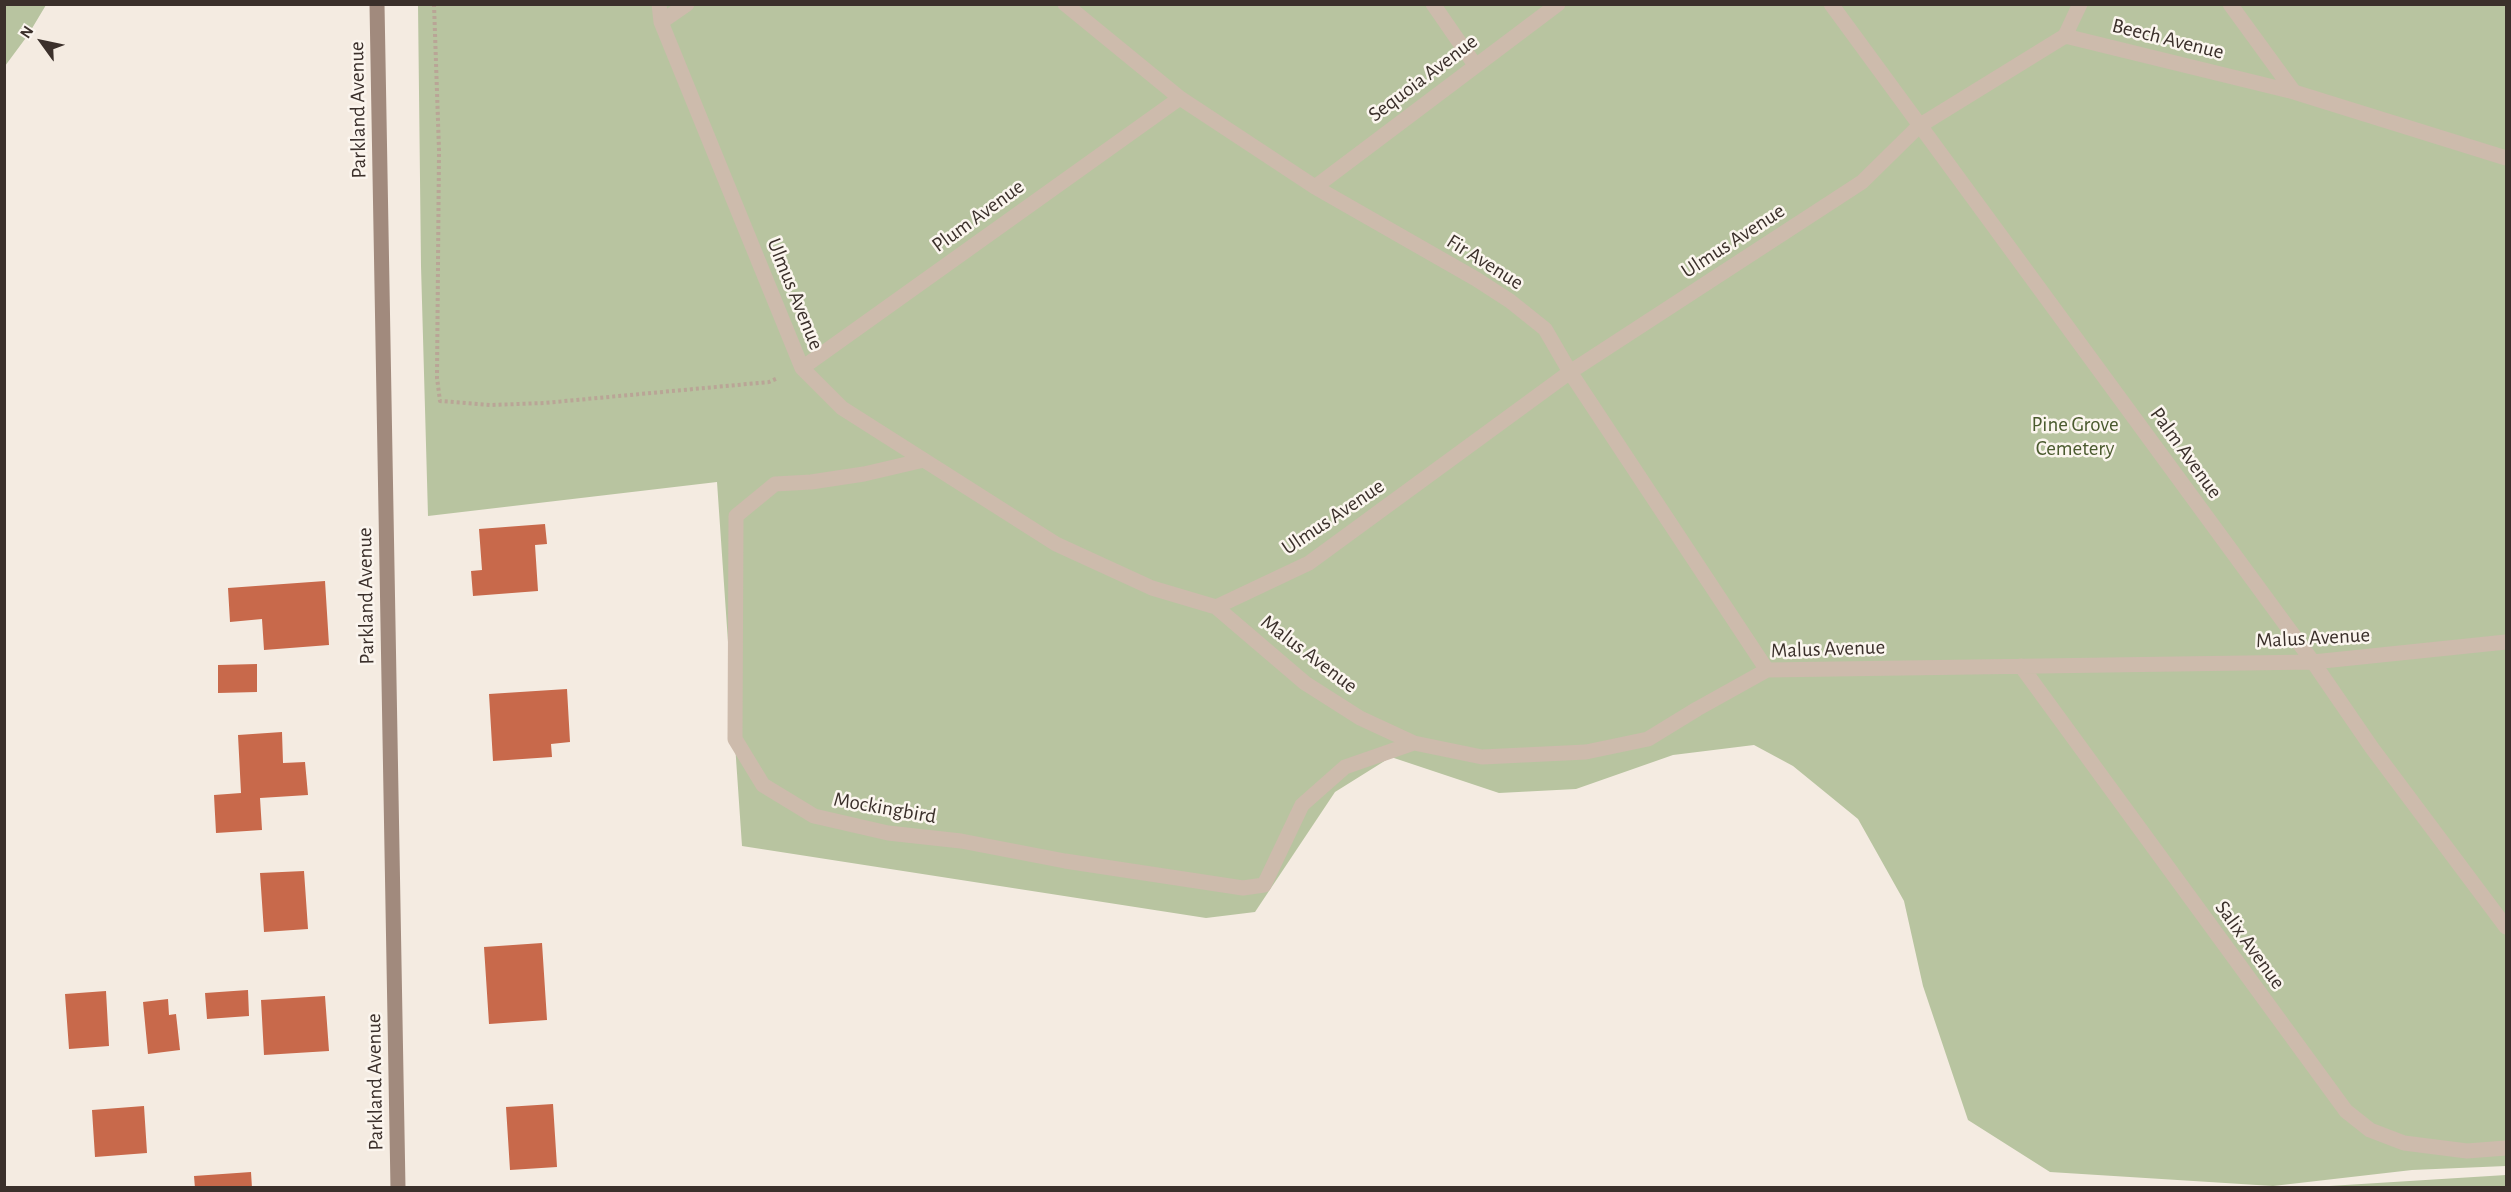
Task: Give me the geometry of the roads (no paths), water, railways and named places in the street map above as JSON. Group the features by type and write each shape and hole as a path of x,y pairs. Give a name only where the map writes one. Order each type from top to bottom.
{"main road":[{"name":"Parkland Avenue","path":"377,4 398,1188"}],"lane":[{"name":"Ulmus Avenue","path":"659,4 661,22 802,368 842,408 1056,544 1152,588 1216,607 1309,564 1570,372 1862,182 1919,126 2065,36"},
{"path":"661,22 687,4"},
{"name":"Fir Avenue","path":"1065,4 1180,98 1315,187 1510,301 1545,328 1570,372 1767,669"},
{"path":"1433,4 1475,65"},
{"name":"Sequoia Avenue","path":"1315,187 1557,4"},
{"name":"Palm Avenue","path":"1831,4 2313,662 2372,748 2506,927"},
{"path":"2065,36 2080,4"},
{"name":"Beech Avenue","path":"2230,4 2294,92"},
{"name":"Beech Avenue","path":"2065,36 2294,92 2506,158"},
{"name":"Plum Avenue","path":"802,368 1180,98"},
{"name":"Mockingbird","path":"924,460 864,474 811,482 775,484 736,516 735,739 763,785 814,816 888,833 961,841 1077,863 1243,888 1264,885 1302,805 1345,767 1414,743"},
{"name":"Malus Avenue","path":"1216,607 1305,683 1359,718 1414,743 1482,757 1586,752 1648,740 1767,669 2313,662 2506,642"},
{"name":"Salix Avenue","path":"2020,666 2346,1111 2370,1130 2404,1143 2467,1151 2506,1148"}],"park label":[{"name":"Pine Grove Cemetery","path":"2075,437"}]}
